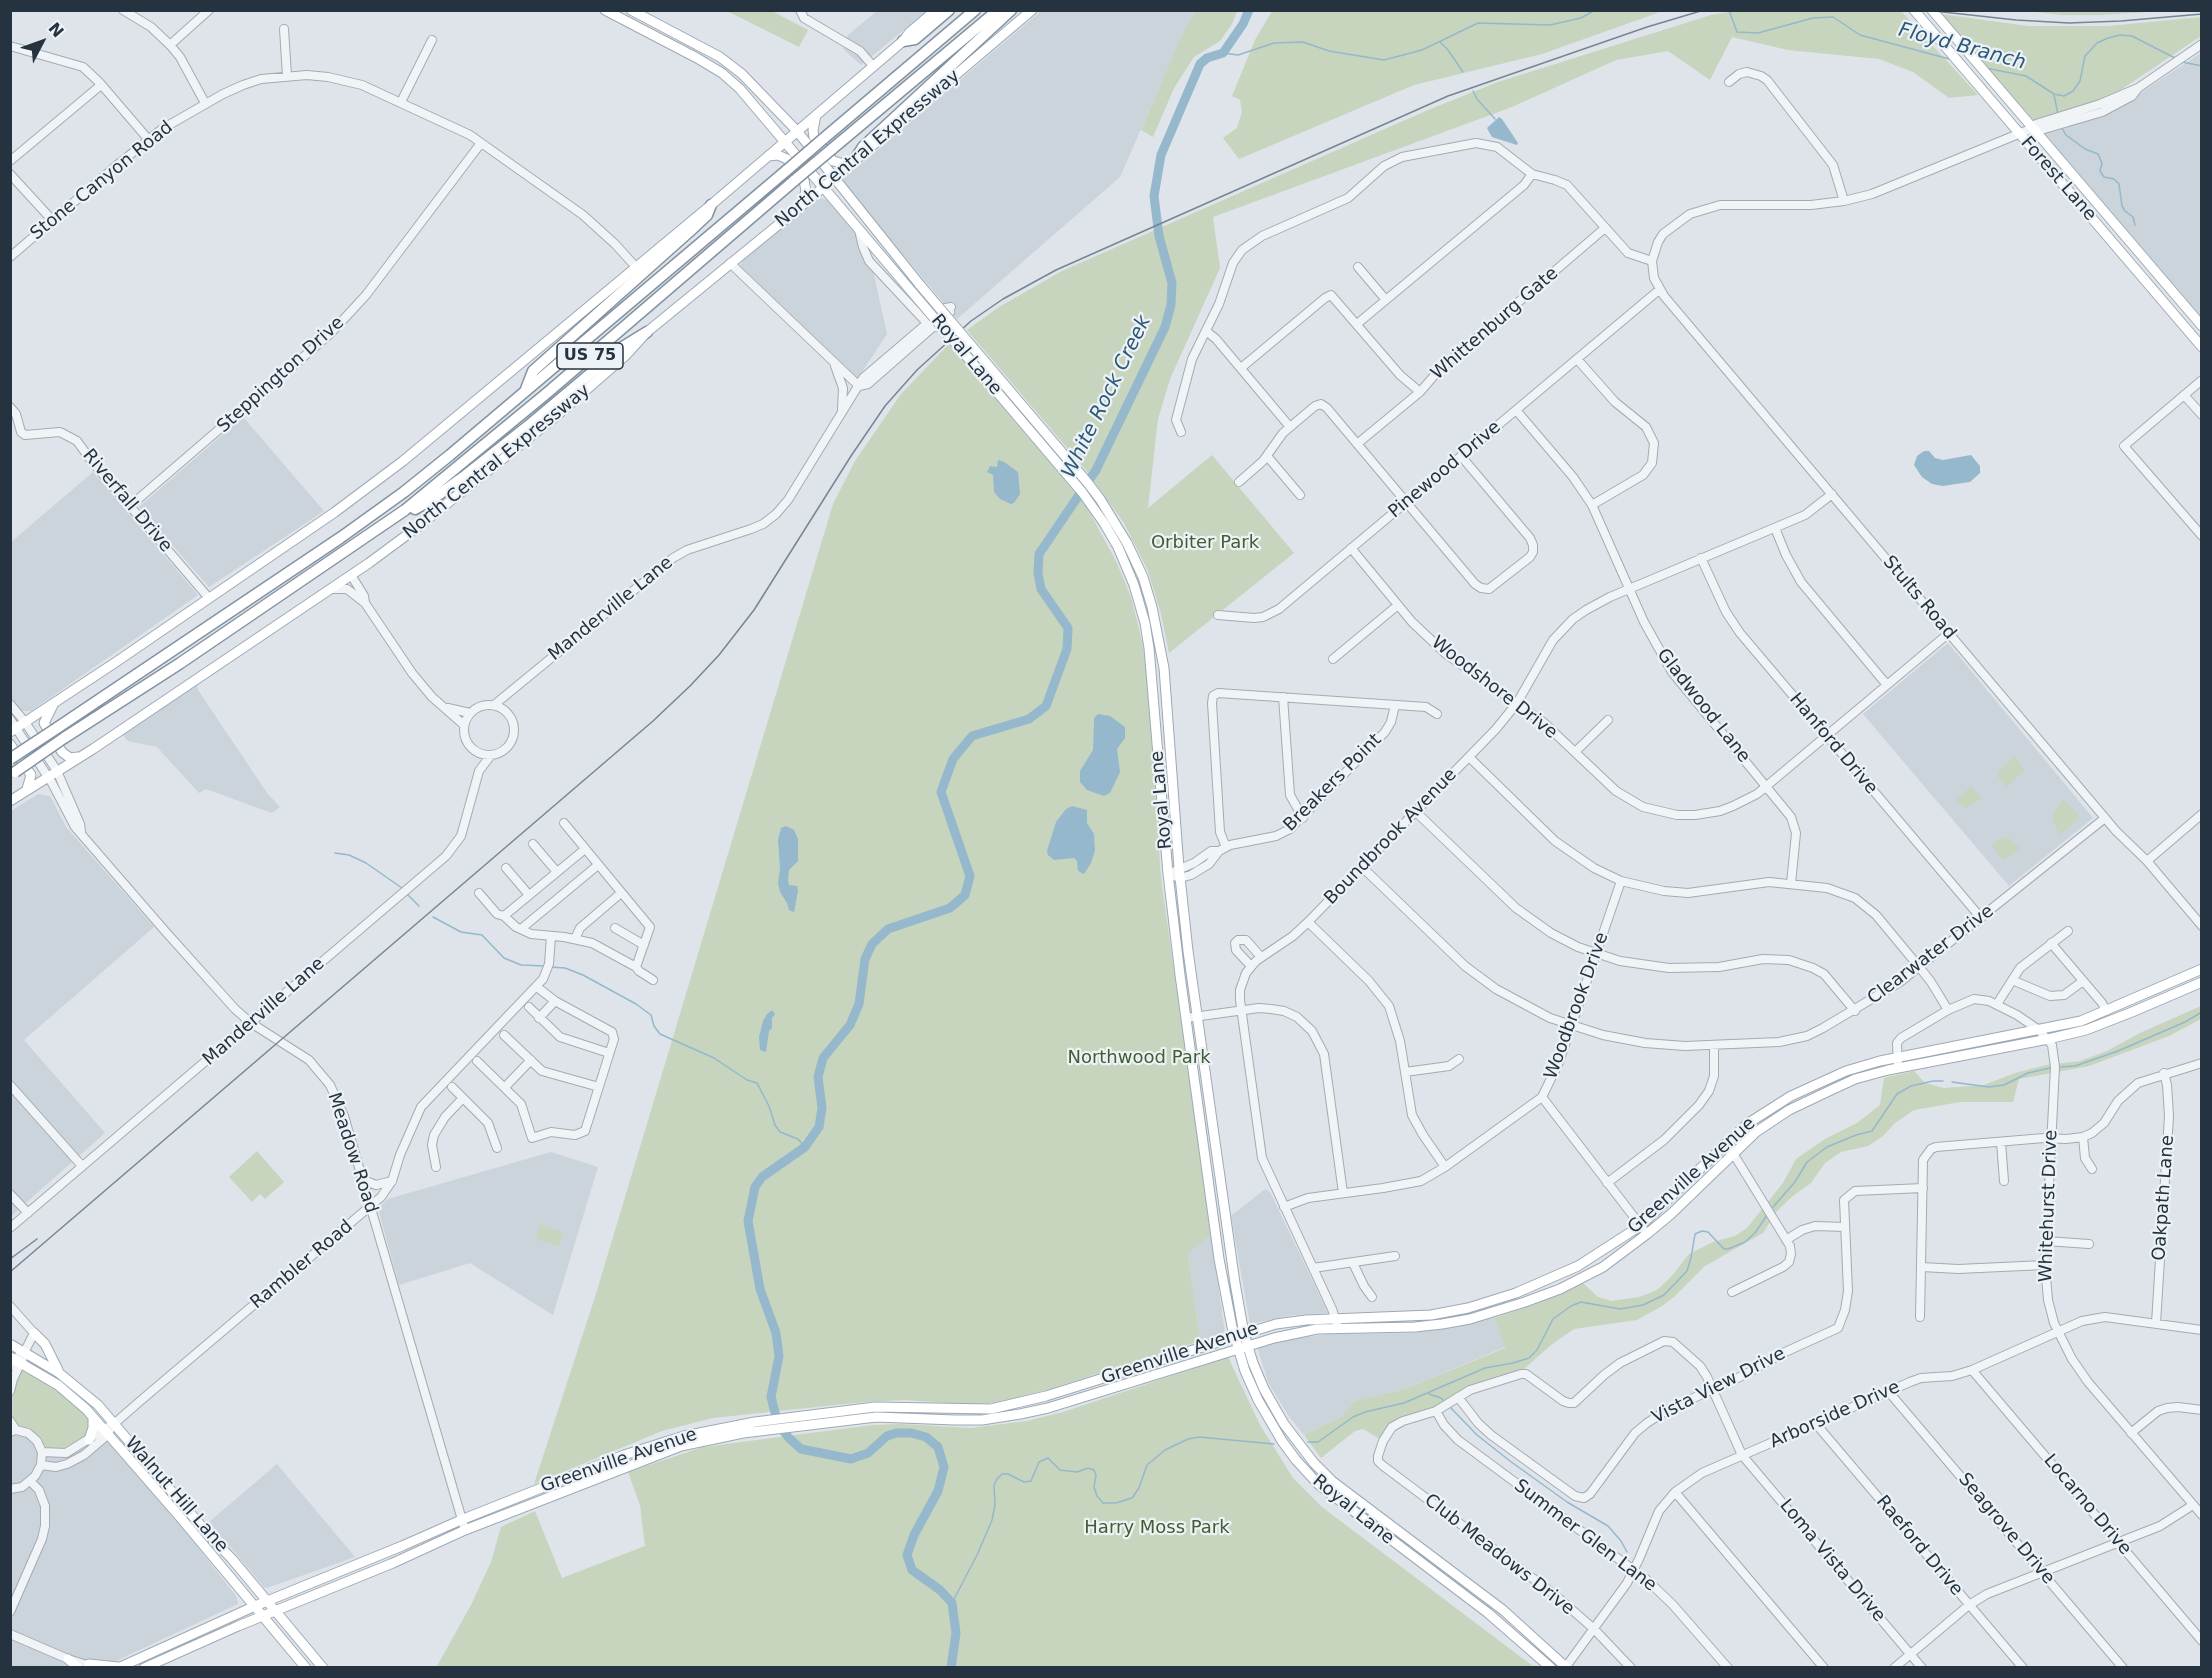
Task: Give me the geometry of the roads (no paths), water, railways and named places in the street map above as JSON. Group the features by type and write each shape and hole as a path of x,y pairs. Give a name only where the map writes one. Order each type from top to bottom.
{"highway":[{"path":"903,41 915,39 949,10"},
{"name":"North Central Expressway","path":"10,759 372,515 443,461 975,10"},
{"name":"North Central Expressway","path":"13,773 381,528 428,492 998,10"},
{"path":"852,163 863,147 1011,10"},
{"path":"525,392 533,371 690,231 707,215 711,204"},
{"path":"381,528 434,498 528,426 621,348 647,332"}],"main road":[{"name":"Royal Lane","path":"605,10 712,67 731,80 761,111 1082,492 1118,547 1130,575 1145,623 1149,648 1168,874 1186,1018 1219,1259 1238,1349 1258,1400 1282,1441 1302,1467 1329,1494 1488,1613 1551,1668"},
{"name":"Royal Lane","path":"631,10 720,57 736,69 798,131 920,285 1087,482 1127,543 1143,577 1156,621 1166,686 1180,873 1227,1236 1244,1334 1264,1389 1292,1435 1332,1481 1503,1610 1566,1667"},
{"path":"12,726 25,722 54,703 335,512 404,461 798,131 936,10"},
{"name":"North Central Expressway","path":"10,801 85,754 331,589 419,526 531,437 626,355 647,332 800,207 1032,10"},
{"name":"Forest Lane","path":"1914,10 2202,347"},
{"name":"Forest Lane","path":"1932,10 2202,326"},
{"path":"677,48 683,38"},
{"path":"816,115 814,137 833,161 852,163"},
{"path":"768,156 782,156 804,180 806,191 800,207"},
{"path":"2121,253 2132,244"},
{"path":"1145,623 1156,621"},
{"path":"54,703 44,723 66,756 74,758 85,754"},
{"path":"10,744 31,775 27,789"},
{"name":"Greenville Avenue","path":"118,1667 255,1606 624,1455 755,1422 893,1406 982,1415 1234,1336 1288,1322 1415,1322 1470,1319 1525,1302 1560,1289 1603,1266 1647,1234 1756,1132 1790,1110 1855,1079 1897,1063 2072,1023 2106,1011 2202,969"},
{"name":"Greenville Avenue","path":"1415,1322 1522,1291 1578,1266 1640,1226 1753,1119 1791,1096 1846,1071 2048,1040 2106,1023 2202,982"},
{"path":"1522,1291 1525,1302"},
{"path":"1468,1308 1470,1319"},
{"name":"Greenville Avenue","path":"144,1667 393,1563 465,1530 628,1466 679,1442 876,1418 1037,1411 1248,1346 1337,1323"},
{"path":"36,1335 45,1344 59,1373"},
{"name":"Walnut Hill Lane","path":"10,1344 59,1373 84,1392 115,1424 323,1668"},
{"name":"Walnut Hill Lane","path":"15,1361 58,1385 93,1417 306,1668"},
{"path":"1128,1371 1131,1382"},
{"path":"89,1440 93,1428 93,1417"},
{"path":"1282,1441 1292,1435"},
{"path":"624,1455 628,1466"},
{"path":"574,1475 577,1485"},
{"path":"180,1517 188,1511"},
{"path":"388,1551 393,1563"},
{"path":"140,1657 144,1667"},
{"path":"68,1659 78,1668"},
{"path":"91,1666 118,1667"}],"street":[{"path":"123,10 151,27 170,45 180,57 205,103"},
{"path":"170,45 209,10"},
{"path":"800,10 804,18 860,51 873,66"},
{"path":"284,29 287,76"},
{"path":"401,102 432,40"},
{"path":"1181,432 1176,420 1192,359 1206,331 1233,263 1242,250 1262,236 1348,198 1393,160 1483,143 1504,151 1532,174 1563,183 1578,196 1622,248 1632,255 1652,261 1663,234 1680,220 1704,209 1720,205 1811,205 1844,201 1886,189 2033,128 2036,124 2100,104 2138,88 2200,44"},
{"path":"10,46 76,64 91,74 148,139"},
{"path":"1729,82 1739,74 1747,72 1761,76 1767,81 1833,165 1844,201"},
{"name":"Stone Canyon Road","path":"10,257 148,139 205,103 261,79 316,75 362,85 446,122 481,143 583,215 615,244 635,267"},
{"path":"10,161 101,85"},
{"name":"Steppington Drive","path":"130,506 330,334 366,294 481,143"},
{"path":"10,174 53,221"},
{"path":"1357,324 1524,185 1532,174"},
{"name":"Whittenburg Gate","path":"1357,444 1420,392 1439,369 1605,228"},
{"path":"859,229 869,261 927,323 936,327"},
{"name":"Stults Road","path":"1652,261 1654,278 1659,290 2105,818 2147,861 2202,926"},
{"path":"730,263 859,386"},
{"path":"1358,267 1386,300"},
{"name":"Pinewood Drive","path":"1218,615 1254,618 1280,609 1659,290"},
{"path":"1241,368 1331,295 1400,375 1420,392"},
{"name":"Manderville Lane","path":"494,705 673,558 687,550 764,524 776,514 788,500 862,378 945,308 951,307 950,314 936,327 868,384 859,386"},
{"path":"1206,331 1216,339 1290,427"},
{"path":"1577,359 1601,388 1646,427 1654,444 1652,463 1643,475 1592,505"},
{"path":"832,360 842,380 842,411"},
{"path":"2202,380 2124,446 2202,536"},
{"path":"2184,395 2202,415"},
{"path":"1239,482 1267,456 1290,427 1315,406 1321,404 1327,408 1475,584 1489,589 1530,557 1533,545 1530,538 1461,456"},
{"name":"Riverfall Drive","path":"10,407 23,434 60,432 70,435 77,441 93,463 208,597"},
{"name":"Gladwood Lane","path":"1516,410 1573,477 1592,505 1656,647 1672,672 1786,809 1794,824 1796,842 1791,884"},
{"path":"1267,456 1300,495"},
{"name":"Boundbrook Avenue","path":"1337,1323 1262,1158 1241,1010 1240,990 1251,966 1293,936 1308,922 1505,719 1517,703 1545,652 1562,630 1586,609 1805,515 1832,494"},
{"path":"1774,528 1801,582 1887,685"},
{"name":"Woodshore Drive","path":"1351,548 1398,605 1446,654 1552,730 1611,787 1630,801 1652,810 1677,815 1720,811 1742,802 1767,786 1949,633"},
{"name":"Hanford Drive","path":"1701,558 1726,612 1740,633 1981,918"},
{"path":"351,575 364,596 365,603"},
{"path":"331,589 347,589 365,603 412,673 432,698 464,725 467,741 476,752 490,755 506,748 512,738 514,727 506,712 511,690"},
{"path":"1333,659 1398,605"},
{"path":"1223,849 1220,832 1213,696 1222,692 1426,707 1437,714"},
{"path":"1283,697 1289,786 1293,802 1303,818"},
{"name":"Meadow Road","path":"10,704 25,722 57,771 81,831"},
{"path":"464,725 470,713 481,706 494,705 506,712"},
{"name":"Breakers Point","path":"1180,873 1204,868 1223,849 1241,841 1283,834 1303,818 1385,732 1391,722 1395,705"},
{"path":"444,706 470,713"},
{"path":"1575,752 1608,720"},
{"name":"Meadow Road","path":"12,726 47,777 75,827 81,831 209,981 251,1023 309,1060 323,1076 342,1109 465,1530"},
{"name":"Manderville Lane","path":"476,752 479,771"},
{"name":"Manderville Lane","path":"10,1228 446,856 458,842 479,771 490,755"},
{"path":"1469,757 1562,846 1594,868 1621,881 1664,891 1688,893 1756,883 1791,884 1827,888 1855,898 1876,915 1931,982 1948,1010"},
{"path":"1416,812 1516,908 1551,933 1596,954 1646,966 1669,968 1719,967 1763,959 1789,960 1824,974 1855,1011"},
{"path":"2147,861 2202,814"},
{"name":"Clearwater Drive","path":"1362,867 1448,951 1481,978 1534,1010 1571,1026 1603,1035 1645,1043 1685,1046 1714,1045 1793,1039 1823,1028 1855,1011 1920,968 2105,818"},
{"path":"564,823 650,927 636,967"},
{"path":"533,844 557,872"},
{"path":"504,916 585,849"},
{"path":"521,929 598,865"},
{"path":"506,868 529,895"},
{"path":"1168,874 1180,873"},
{"name":"Woodbrook Drive","path":"1284,1207 1308,1198 1421,1181 1445,1167 1542,1097 1552,1078 1621,881"},
{"path":"479,893 497,914 504,916 521,929 531,933 592,943 636,967 653,980"},
{"path":"575,939 580,928 621,893"},
{"path":"1308,922 1382,996 1398,1029 1409,1103 1416,1125 1445,1167"},
{"path":"615,928 644,945"},
{"path":"1897,1063 1897,1043 1901,1038 1948,1010 1974,999 1997,1004 2020,968 2068,931"},
{"name":"Rambler Road","path":"41,1465 56,1467 75,1460 388,1190 421,1107 537,987 543,979 550,959 552,936"},
{"path":"1251,966 1236,950 1235,943 1238,940 1246,940 1261,957"},
{"path":"2051,943 2106,1011"},
{"path":"2012,980 2050,996 2064,995 2083,981"},
{"path":"477,1061 521,1104 532,1138 551,1132 580,1134 587,1126 614,1039 612,1032 555,1001 537,987"},
{"path":"539,1018 555,1001"},
{"name":"Whitehurst Drive","path":"1997,1004 2039,1029 2054,1050 2045,1265 2048,1300 2058,1332 2078,1369 2202,1515"},
{"path":"529,1008 560,1037 609,1053"},
{"path":"1186,1018 1258,1008 1284,1011 1305,1023 1319,1041 1324,1054 1343,1192"},
{"path":"504,1035 542,1071 599,1087"},
{"path":"1607,1183 1664,1140 1699,1105 1709,1090 1714,1076 1714,1045"},
{"path":"1405,1072 1449,1066 1459,1059"},
{"path":"505,1087 531,1060"},
{"path":"1920,1317 1923,1160 1931,1149 2083,1137 2104,1123 2118,1101 2138,1083 2202,1063"},
{"name":"Oakpath Lane","path":"2156,1323 2169,1116 2169,1100 2164,1073"},
{"path":"10,1085 82,1166"},
{"path":"452,1087 488,1123 497,1148"},
{"path":"1542,1097 1647,1234"},
{"path":"436,1167 432,1145 434,1135 445,1117 463,1098"},
{"path":"2083,1137 2085,1158 2092,1169"},
{"path":"2001,1142 2004,1181"},
{"path":"1724,1144 1732,1153 1786,1240 1791,1254 1789,1262 1783,1268 1732,1292"},
{"path":"362,1179 379,1185 392,1181"},
{"name":"Vista View Drive","path":"1458,1397 1478,1424 1491,1435 1575,1496 1584,1498 1590,1494 1635,1433 1647,1423 1667,1410 1713,1390 1783,1353 1838,1328 1845,1310 1848,1291 1845,1200 1855,1191 1923,1188"},
{"path":"10,1194 28,1213"},
{"path":"1786,1240 1802,1230 1815,1226 1845,1227"},
{"path":"2046,1241 2089,1244"},
{"path":"1313,1268 1395,1256"},
{"path":"1353,1263 1372,1297"},
{"path":"1922,1267 1959,1269 2045,1265"},
{"path":"10,1306 36,1335 15,1361 10,1391"},
{"name":"Arborside Drive","path":"1566,1667 1634,1570 1659,1510 1675,1492 1702,1473 1888,1391 1921,1378 1952,1376 1972,1370 2093,1318 2105,1317 2202,1329"},
{"name":"Loma Vista Drive","path":"1458,1397 1470,1390 1526,1374 1563,1401 1574,1403 1620,1363 1640,1352 1668,1341 1672,1342 1700,1366 1742,1455 1922,1668"},
{"name":"Locarno Drive","path":"1972,1370 2202,1641"},
{"name":"Seagrove Drive","path":"1888,1391 2123,1668"},
{"path":"1436,1411 1458,1397"},
{"path":"2131,1433 2153,1415 2167,1408 2202,1410"},
{"name":"Club Meadows Drive","path":"1436,1411 1396,1424 1383,1441 1378,1461 1536,1580 1594,1629 1631,1668"},
{"name":"Summer Glen Lane","path":"1436,1411 1444,1425 1458,1440 1634,1570 1672,1605 1728,1668"},
{"path":"10,1421 13,1431 33,1436 42,1452 41,1465 31,1482 22,1487 10,1489"},
{"name":"Raeford Drive","path":"1816,1424 2023,1668"},
{"name":"Rambler Road","path":"42,1452 66,1452 106,1431"},
{"path":"10,1612 45,1527 45,1506 39,1490 31,1482"},
{"path":"1675,1492 1824,1668"},
{"path":"1894,1668 1969,1605 1987,1594 2168,1522 2193,1505"},
{"path":"10,1634 68,1659 91,1666"}],"water":[{"path":"1499,117 1518,143 1517,145 1492,137 1487,128"},
{"path":"1924,451 1929,451 1935,458 1943,460 1971,455 1980,466 1980,473 1970,482 1943,486 1932,484 1922,477 1914,465 1917,456"},
{"path":"998,460 1018,472 1020,494 1011,504 1000,499 994,492 993,475 987,472 990,466 997,467"},
{"path":"1098,714 1110,716 1125,727 1125,738 1117,749 1120,772 1110,793 1104,796 1087,790 1080,782 1080,771 1093,750 1094,718"},
{"path":"1072,806 1087,810 1087,823 1094,834 1095,850 1084,874 1078,871 1077,861 1074,858 1054,860 1047,851 1056,822 1066,809"},
{"path":"786,826 794,830 798,839 798,861 789,870 788,880 789,885 797,886 798,891 794,912 789,910 778,883 780,869 778,840 781,828"},
{"path":"772,1010 775,1014 772,1018 766,1052 760,1050 759,1037 763,1021"}],"waterway":[{"name":"White Rock Creek","path":"951,1668 956,1633 952,1603 940,1590 912,1570 907,1555 914,1535 938,1491 944,1467 938,1447 926,1437 911,1433 896,1433 887,1436 868,1453 851,1459 801,1449 788,1437 778,1424 771,1397 779,1356 776,1333 760,1289 748,1221 755,1187 762,1177 805,1147 819,1127 822,1108 818,1077 823,1058 850,1025 859,1004 865,959 872,944 888,929 950,908 965,895 970,876 941,792 953,759 972,736 1029,719 1046,706 1067,649 1068,628 1041,589 1038,573 1039,554 1096,470 1165,327 1171,305 1172,283 1159,236 1154,196 1161,155 1200,64 1207,58 1223,53 1243,24 1249,10"},
{"path":"1223,53 1238,55 1274,43 1303,42 1329,51 1384,60 1422,50 1478,23 1550,25 1581,18 1595,10"},
{"name":"Floyd Branch","path":"1729,10 1737,32 1758,33 1813,18 1833,17 1860,35 1953,60"},
{"name":"Floyd Branch","path":"1986,68 2026,76 2054,94 2064,96 2073,91 2080,81 2085,56 2097,43 2108,38 2120,35 2132,36 2175,58"},
{"path":"1440,42 1463,72"},
{"name":"Floyd Branch","path":"2182,62 2202,66"},
{"path":"1473,91 1495,119"},
{"path":"2054,95 2058,114"},
{"path":"2062,128 2066,135 2085,149 2098,154 2102,163 2100,171 2104,177 2114,179 2119,184 2122,206 2133,217 2135,225"},
{"path":"335,853 349,855 366,863 402,888"},
{"path":"407,894 419,906"},
{"path":"433,917 461,932 482,935 504,958 521,965 545,966"},
{"path":"550,967 565,968 583,975 636,1004 651,1015 654,1026 660,1034 714,1058 747,1080 757,1083 780,1132 798,1139 805,1147"},
{"path":"2061,1067 2075,1066 2118,1051 2185,1022 2202,1012"},
{"path":"1952,1082 1989,1087 2004,1085 2028,1073 2050,1068"},
{"path":"1773,1207 1795,1182 1807,1162 1827,1147 1872,1131 1897,1094 1911,1086 1943,1081"},
{"path":"1308,1442 1318,1442 1353,1417 1365,1412 1404,1403 1485,1368 1529,1358 1537,1350 1553,1319 1571,1306 1581,1302 1620,1309 1643,1305 1664,1295 1687,1271 1695,1234 1702,1231 1708,1232 1724,1249 1728,1249 1745,1242 1755,1233 1767,1215"},
{"path":"1429,1394 1444,1401"},
{"path":"1451,1408 1477,1435 1510,1461 1567,1502 1608,1526 1627,1552"},
{"path":"952,1603 992,1520 995,1505 994,1485 1002,1474 1008,1474 1024,1482 1031,1481 1039,1462 1048,1458 1060,1470 1077,1472 1088,1468 1094,1470 1096,1475 1094,1487 1097,1496 1103,1503 1116,1503 1132,1498 1139,1488 1147,1465 1165,1450 1188,1439 1199,1437 1274,1444"}],"tram line":[{"path":"10,1272 653,721 690,686 719,655 754,610 885,406 917,370 971,321 1003,299 1056,270 1448,96 1647,27 1704,10"},
{"path":"1925,10 2069,23 2202,14"},
{"path":"10,1259 37,1239"}],"park label":[{"name":"Orbiter Park","path":"1205,543"},
{"name":"Northwood Park","path":"1139,1058"},
{"name":"Harry Moss Park","path":"1157,1528"}]}
